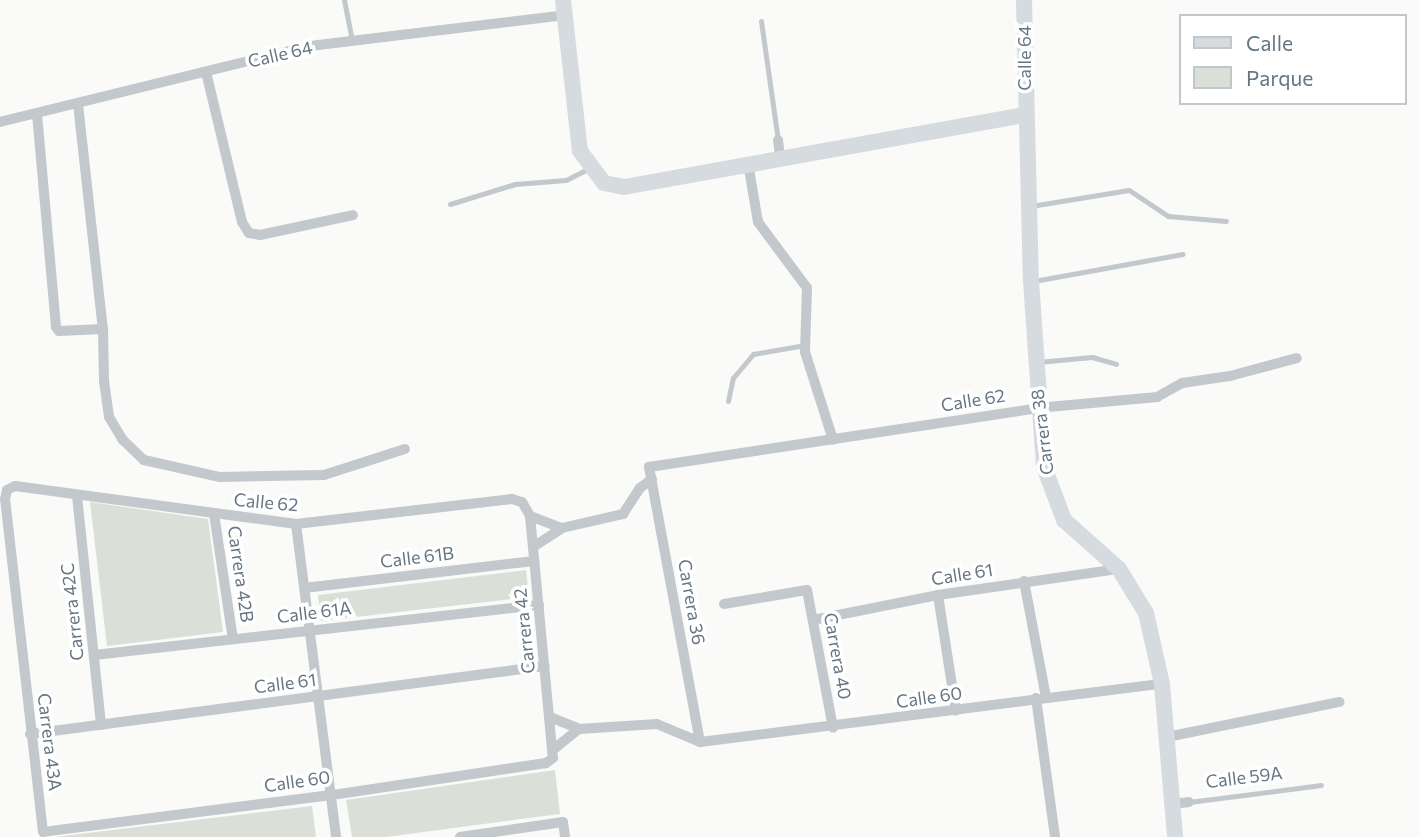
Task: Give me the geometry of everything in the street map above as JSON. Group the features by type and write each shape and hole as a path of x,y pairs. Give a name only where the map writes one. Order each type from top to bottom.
{"main road":[{"name":"Calle 64","path":"1024,0 1024,115"},
{"path":"564,8 580,151 590,168 604,183 624,187 1024,115"},
{"name":"Carrera 38","path":"1024,115 1037,408 1044,467 1060,511 1119,569 1146,613 1162,684 1167,737 1180,803 1175,837"}],"street":[{"name":"Calle 64","path":"0,122 205,72 352,40 564,8"},
{"path":"205,72 242,222 249,233 260,235 353,215"},
{"path":"78,104 103,329 109,417 123,440 144,460 220,477 324,474 405,449"},
{"path":"37,114 56,327 59,331 103,329"},
{"path":"778,140 780,157"},
{"path":"748,163 758,222 807,288 805,345 811,383 833,440"},
{"name":"Calle 62","path":"649,467 1037,408 1157,397 1182,383 1230,376 1297,358"},
{"name":"Carrera 36","path":"649,467 700,742"},
{"path":"533,547 562,528 623,514 640,488 652,480"},
{"name":"Calle 62","path":"7,490 15,485 77,496 296,524 512,499 522,502"},
{"name":"Carrera 43A","path":"7,490 30,734 43,832"},
{"name":"Carrera 42C","path":"77,496 101,725"},
{"name":"Carrera 42","path":"522,502 530,516 553,753"},
{"name":"Carrera 42B","path":"214,514 233,639"},
{"path":"530,516 562,528"},
{"path":"296,524 336,837"},
{"name":"Calle 61B","path":"304,588 534,561"},
{"name":"Calle 61","path":"813,620 938,595 1119,569"},
{"path":"1024,581 1041,698 1055,837"},
{"name":"Carrera 40","path":"724,604 807,590 832,728"},
{"path":"938,595 956,711"},
{"name":"Calle 61A","path":"94,655 539,604"},
{"name":"Calle 61","path":"30,734 545,666"},
{"name":"Calle 60","path":"700,742 832,728 1041,698 1162,684"},
{"path":"1167,737 1339,702"},
{"path":"550,716 579,729 647,723 700,742"},
{"path":"553,753 579,729"},
{"name":"Calle 60","path":"43,832 331,795 546,763 553,753"},
{"path":"460,837 563,822 565,837"}],"lane":[{"path":"344,0 352,40"},
{"path":"761,21 778,140"},
{"path":"450,204 515,184 566,180 590,168"},
{"path":"1028,207 1129,190 1168,216 1226,221"},
{"path":"1031,281 1183,254"},
{"path":"727,401 733,377 753,354 805,345"},
{"path":"1035,363 1092,357 1116,364"},
{"name":"Calle 59A","path":"1180,803 1321,785"}],"green space":[{"path":"90,502 208,519 223,632 107,646"},
{"path":"526,570 529,597 321,621 318,595"},
{"path":"555,770 560,814 386,837 352,837 346,800"},
{"path":"312,806 316,837 54,837"}]}
